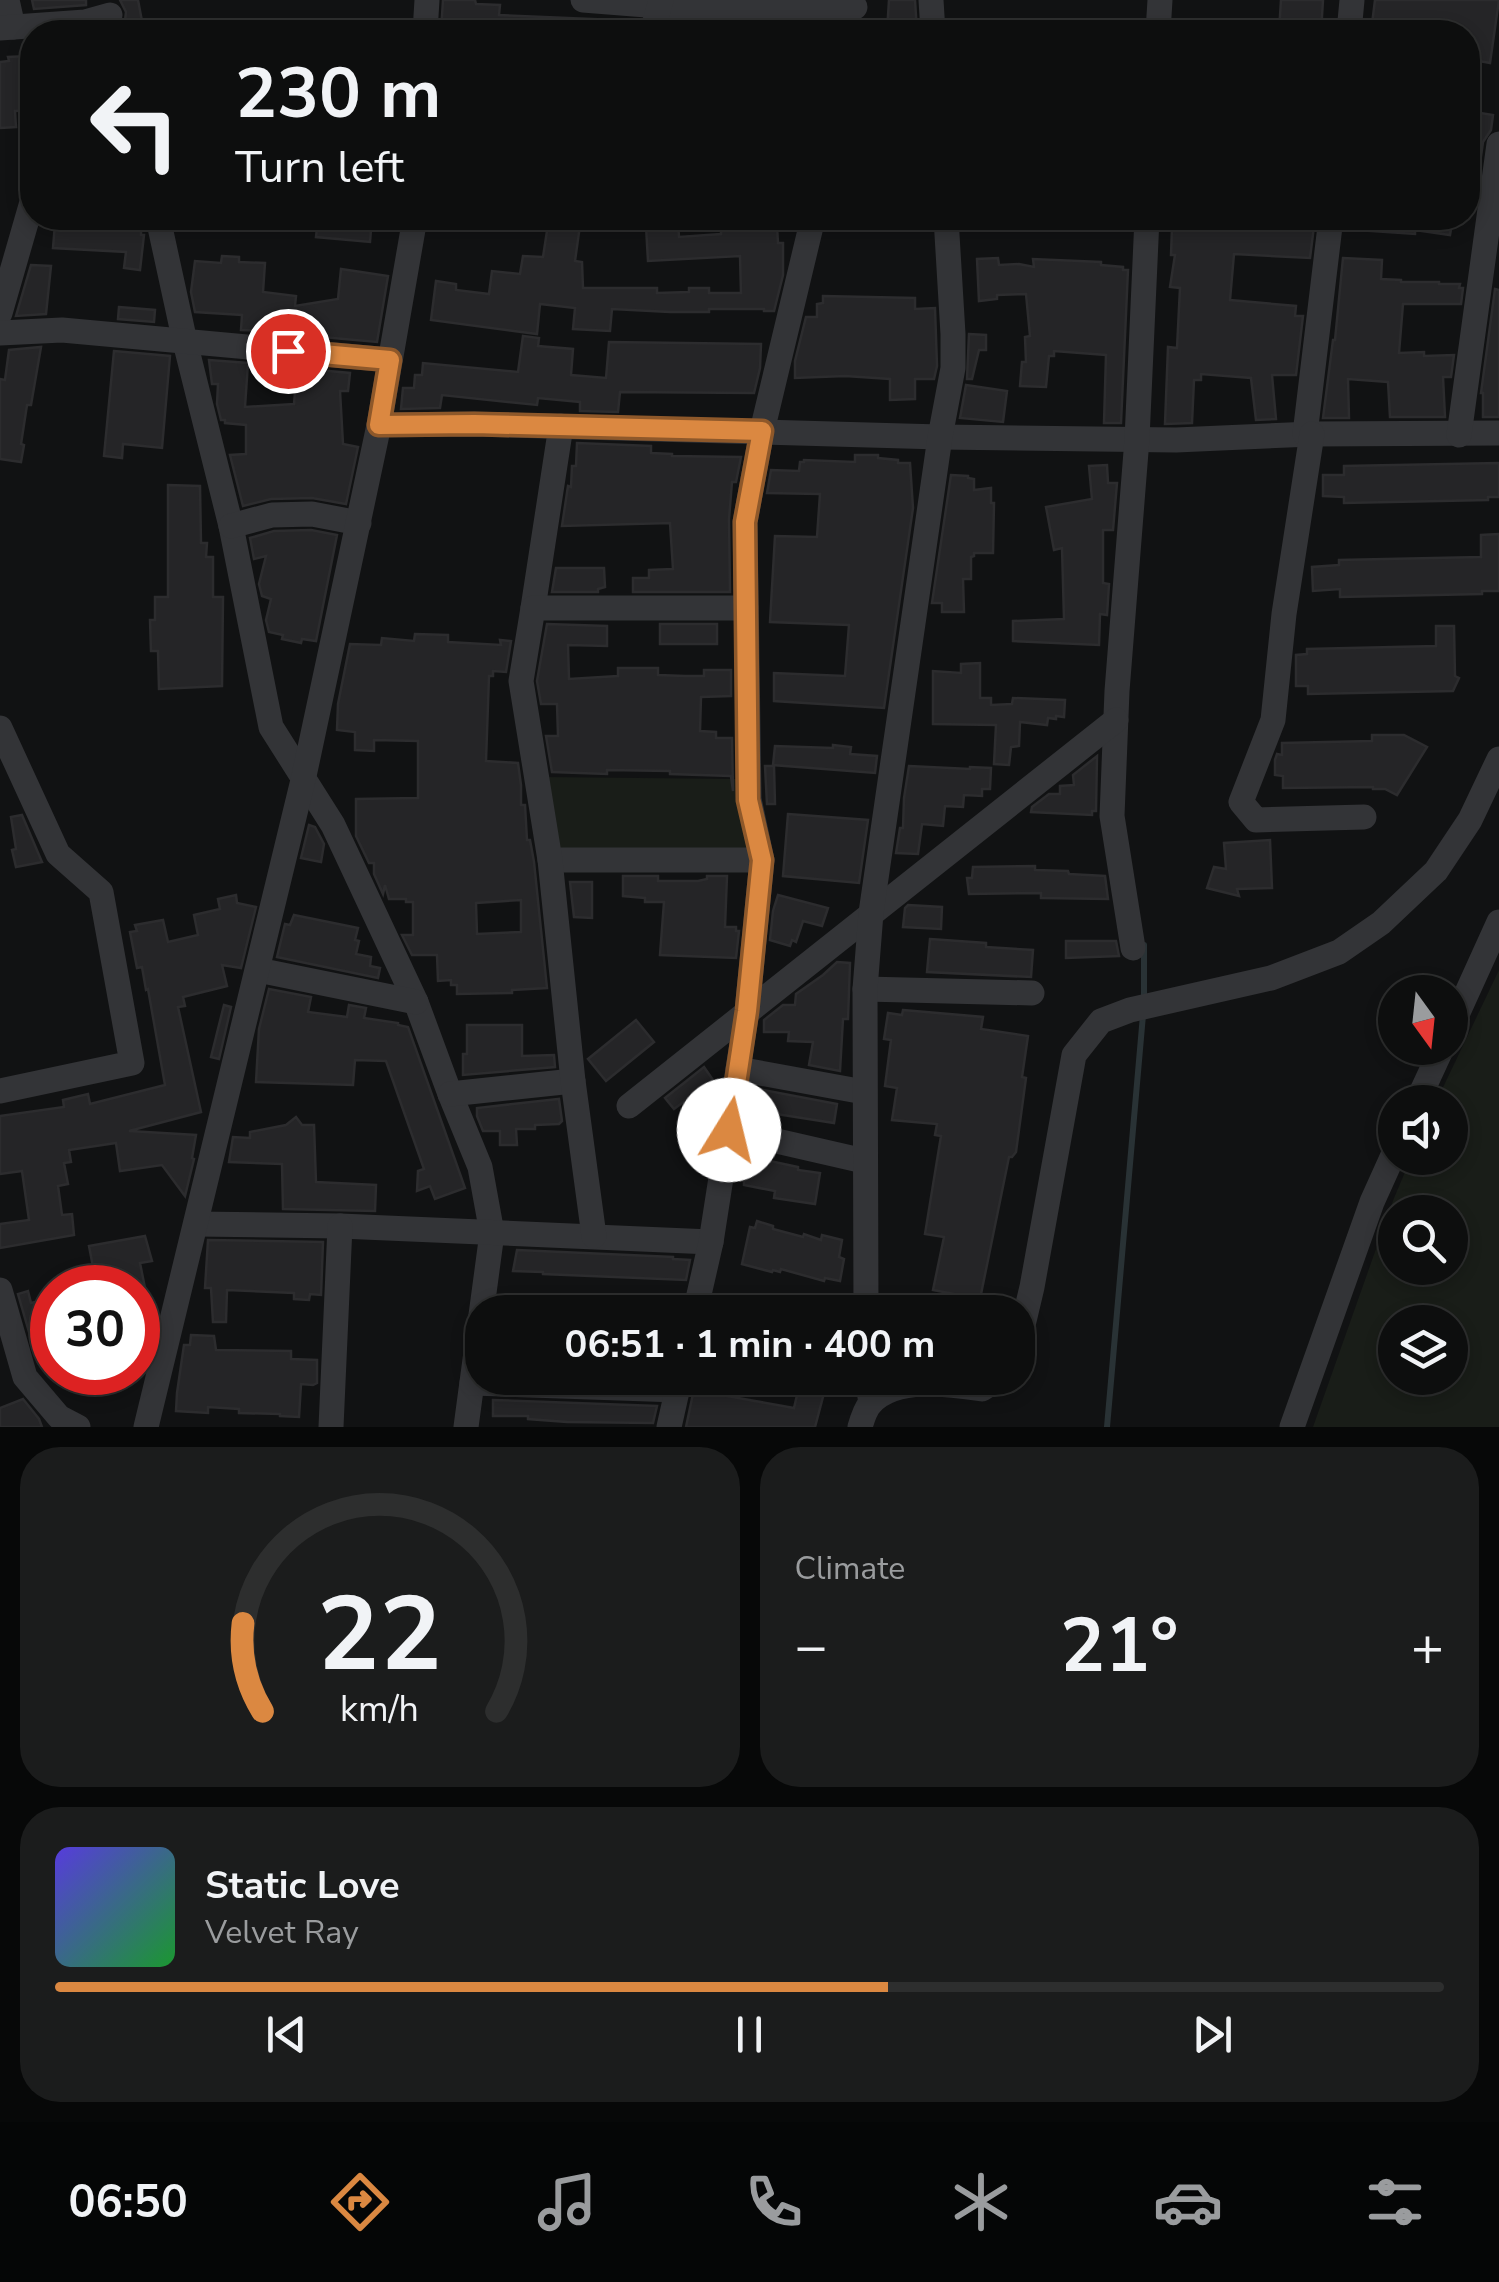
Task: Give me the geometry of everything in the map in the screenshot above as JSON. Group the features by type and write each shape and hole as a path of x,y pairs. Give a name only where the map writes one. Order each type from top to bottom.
{"street":[{"path":"7,0 7,28"},
{"path":"583,0 854,13"},
{"path":"1480,195 1499,144"},
{"path":"25,230 1,330 62,330 390,360"},
{"path":"161,230 231,526 272,727 333,825 416,1002 480,1167 492,1233 484,1295"},
{"path":"146,1427 304,776 379,425 413,230"},
{"path":"699,1295 711,1242 747,1011 762,860 748,800 745,522 762,431 810,230"},
{"path":"866,1295 865,989 871,914 952,368 954,334 947,230"},
{"path":"1133,948 1112,816 1146,230"},
{"path":"1330,230 1272,720 1241,802 1256,820 1364,816"},
{"path":"1460,435 1476,230"},
{"path":"379,425 1176,440 1308,434 1499,433"},
{"path":"560,426 521,681 550,860 594,1236"},
{"path":"231,526 272,515 312,514 359,523"},
{"path":"533,608 746,608"},
{"path":"629,1106 1116,720"},
{"path":"0,728 58,854 102,892 132,1063 0,1091"},
{"path":"1030,1295 1074,1055 1101,1021 1130,1010 1271,978 1339,952 1381,923 1436,871 1470,820 1499,759"},
{"path":"550,860 762,860"},
{"path":"1468,990 1499,922"},
{"path":"258,970 416,1002"},
{"path":"865,989 1032,993"},
{"path":"738,1069 864,1092"},
{"path":"450,1094 573,1082"},
{"path":"729,1130 864,1162"},
{"path":"1292,1427 1384,1175"},
{"path":"196,1224 340,1226 711,1242"},
{"path":"331,1427 340,1226"},
{"path":"0,1290 24,1376 59,1417 78,1427"},
{"path":"466,1427 470,1395"},
{"path":"669,1427 676,1395"},
{"path":"860,1427 868,1395"}],"shaded area":[{"path":"543,777 737,779 747,851 555,853"},
{"path":"1499,970 1499,1427 1313,1427 1378,1243 1378,1285 1468,1285 1468,1195 1395,1195 1404,1175 1468,1175 1468,1085 1444,1085 1454,1065 1468,1065 1468,1035"}],"building":[{"path":"32,0 86,0 86,5 34,9"},
{"path":"120,0 138,0 142,20 125,20"},
{"path":"443,0 475,0 476,4 500,5 499,15 615,20 442,20"},
{"path":"889,0 915,0 916,20 888,20"},
{"path":"1281,0 1323,0 1322,20 1280,20"},
{"path":"1375,0 1499,0 1490,63 1480,61 1480,20 1372,20"},
{"path":"20,56 20,111 15,111 16,127 0,128 0,62 9,61 8,57"},
{"path":"1480,113 1493,115 1491,130 1483,142 1480,163"},
{"path":"54,230 141,230 144,235 140,270 124,268 126,252 53,248"},
{"path":"317,230 371,230 370,242 316,237"},
{"path":"547,230 579,230 575,261 582,262 583,288 657,288 657,293 709,288 709,293 741,293 740,256 648,261 646,230 679,230 679,237 777,230 778,243 783,243 783,275 774,311 612,309 610,331 573,329 575,308 540,304 537,334 431,320 436,281 456,284 456,290 489,294 492,271 520,274 523,256 543,257"},
{"path":"1172,230 1314,230 1310,258 1234,254 1230,300 1296,306 1295,316 1303,316 1296,375 1272,375 1276,419 1256,420 1251,378 1201,374 1201,380 1194,380 1192,423 1165,424 1168,347 1177,348 1180,288 1170,287 1175,255 1171,255"},
{"path":"1358,230 1415,230 1415,234"},
{"path":"1415,230 1451,230 1450,235"},
{"path":"222,256 239,257 239,262 265,263 263,292 296,296 295,306 338,299 341,269 388,276 377,342 241,330 242,315 195,312 191,292 195,261 221,263"},
{"path":"998,258 999,265 1034,267 1033,259 1101,262 1128,270 1121,423 1104,423 1106,355 1054,351 1054,356 1049,356 1046,387 1020,386 1022,362 1026,362 1025,337 1030,336 1026,294 997,295 997,299 979,301 977,259"},
{"path":"1343,258 1382,260 1381,279 1460,284 1459,288 1463,288 1461,304 1403,304 1399,353 1454,355 1451,377 1443,377 1445,417 1390,417 1388,382 1348,379 1349,418 1323,418"},
{"path":"31,265 51,266 46,314 16,316"},
{"path":"1495,289 1499,290 1499,417 1483,417 1481,393"},
{"path":"823,296 915,298 915,309 935,308 934,379 915,379 915,399 890,400 890,379 795,378 795,361 806,317 817,317 817,304 823,303"},
{"path":"119,307 155,310 154,322 118,319"},
{"path":"969,334 986,335 986,350 979,350 972,379 967,379"},
{"path":"523,336 539,338 538,346 573,349 571,375 606,378 609,342 761,344 760,368 754,393 620,392 618,412 580,411 580,402 538,398 537,405 442,395 440,408 401,409 403,388 414,388 415,375 422,375 423,363 518,372"},
{"path":"41,347 31,405 27,405 21,462 0,459 0,379 5,380 9,350"},
{"path":"114,351 170,356 162,448 123,444 122,458 104,456"},
{"path":"209,360 248,363 245,407 294,404 297,368 350,373 348,391 340,391 343,444 358,447 346,504 312,498 271,499 243,506 230,455 246,454 246,425 221,420 218,384 212,384"},
{"path":"966,385 1007,391 1003,422 960,418"},
{"path":"577,443 651,446 651,453 672,456 741,457 736,482 732,482 730,592 633,592 633,578 649,578 649,570 673,569 670,523 562,526 572,466 576,466"},
{"path":"855,455 878,455 910,463 913,508 884,708 774,701 774,673 845,676 849,625 770,622 775,536 817,537 820,494 767,493 771,470 799,471 804,460 855,462"},
{"path":"1499,463 1499,497 1488,500 1344,503 1344,497 1323,496 1323,475 1344,475 1344,466"},
{"path":"1107,465 1108,483 1117,483 1113,530 1103,530 1103,583 1109,584 1107,615 1100,614 1099,645 1013,641 1013,621 1064,619 1062,548 1054,550 1046,507 1092,499 1089,466"},
{"path":"951,475 974,479 974,490 991,488 994,503 993,553 974,553 971,557 971,579 963,579 964,612 942,612 942,603 932,603"},
{"path":"168,485 200,486 201,543 207,543 206,557 213,557 213,597 223,597 222,686 159,689 158,651 151,651 150,620 155,620 155,597 168,597"},
{"path":"311,530 337,535 316,641 302,639 301,643 269,632 266,620 271,599 262,596 259,584 266,556 254,559 250,538 274,531"},
{"path":"1499,534 1499,591 1340,597 1340,589 1313,591 1312,567 1339,565 1339,560 1481,557 1481,535"},
{"path":"556,568 604,568 605,587 598,592 552,592"},
{"path":"547,624 607,626 607,646 568,645 569,679 618,676 618,668 658,668 658,675 685,676 704,676 704,670 731,670 731,696 701,697 700,731 716,732 716,738 732,738 733,791 731,776 670,771 552,772 546,736 558,736 557,704 541,704 537,681"},
{"path":"660,624 717,624 717,644 660,644"},
{"path":"1436,626 1454,626 1455,676 1459,678 1453,691 1308,694 1308,686 1296,686 1296,655 1307,654 1307,649 1436,646"},
{"path":"415,634 448,635 448,642 501,645 500,640 511,641 506,672 493,671 493,676 489,676 486,761 518,763 521,805 525,805 527,840 534,862 547,988 457,994 457,985 451,985 451,980 438,981 437,955 412,955 402,935 413,935 413,902 389,899 385,885 383,894 374,874 374,863 369,863 356,836 356,799 418,798 418,741 374,740 374,751 355,750 355,732 337,730 350,644 381,645 382,638 414,641","holes":["521,900 521,932 477,934 476,903"]},
{"path":"980,663 980,698 991,698 991,705 1012,704 1013,698 1065,700 1064,717 1048,718 1047,725 1020,722 1019,746 1011,747 1009,765 994,764 996,725 933,724 933,671 961,673 961,664"},
{"path":"1372,735 1404,735 1427,747 1397,795 1373,787 1283,788 1283,776 1275,775 1275,760 1277,754 1282,755 1282,743 1372,741"},
{"path":"775,746 851,747 850,754 877,756 875,773 773,765"},
{"path":"1097,756 1096,811 1092,815 1031,812 1049,794 1060,794 1060,786 1074,785 1073,775"},
{"path":"765,766 774,766 775,804 767,804"},
{"path":"909,766 991,768 990,789 982,789 982,796 964,795 963,807 945,806 943,826 922,824 918,854 896,853 903,828"},
{"path":"788,814 868,820 859,883 783,876"},
{"path":"22,815 42,862 16,867 11,817"},
{"path":"309,825 315,827 324,844 321,862 301,858"},
{"path":"1270,840 1272,888 1237,889 1239,896 1207,888 1214,867 1226,869 1224,843"},
{"path":"1035,866 1035,870 1105,876 1108,899 1041,898 1041,893 969,894 967,878 972,878 973,867"},
{"path":"623,876 698,881 707,876 727,876 725,927 736,927 739,931 736,958 660,955 664,902 623,896"},
{"path":"570,882 592,882 592,918 574,917"},
{"path":"236,895 237,903 256,907 241,968 222,965 227,986 183,997 185,1006 178,1007 201,1112 129,1131 196,1135 185,1196 162,1165 120,1171 116,1143 69,1150 71,1162 64,1163 68,1184 58,1186 62,1215 72,1214 74,1235 0,1248 0,1224 29,1220 22,1171 0,1174 0,1116 64,1107 63,1100 88,1094 90,1104 165,1085 148,989 142,967 137,968 130,932 137,931 135,925 163,920 168,942 198,935 194,915 220,909 218,899"},
{"path":"778,895 828,908 822,926 803,921 796,942 792,940 790,946 770,940"},
{"path":"908,905 942,907 941,929 903,927"},
{"path":"294,915 358,928 356,954 371,957 370,966 380,968 378,978 277,957 285,924 290,925"},
{"path":"930,939 1033,950 1031,977 927,972"},
{"path":"1066,941 1116,941 1119,956 1066,958"},
{"path":"837,962 850,963 848,1019 843,1019 840,1071 809,1065 813,1042 788,1041 789,1032 764,1032 764,1020 783,1005 795,1005 796,994"},
{"path":"269,989 311,997 308,1012 347,1017 349,1005 366,1008 364,1018 408,1027 465,1188 435,1199 430,1186 417,1191 418,1171 424,1169 386,1061 355,1060 353,1085 256,1082 259,1029"},
{"path":"224,1005 231,1007 219,1059 211,1057"},
{"path":"903,1010 983,1017 981,1029 1028,1036 1016,1152 1009,1157 981,1295 933,1290 944,1237 925,1234 941,1136 935,1135 937,1124 892,1120 897,1088 885,1086 891,1040 884,1039 888,1013 902,1015"},
{"path":"636,1020 654,1042 606,1081 588,1059"},
{"path":"467,1025 522,1025 522,1056 554,1055 555,1067 463,1075"},
{"path":"704,1067 713,1080 674,1109 665,1098"},
{"path":"753,1088 837,1104 834,1123 750,1110"},
{"path":"559,1099 562,1121 535,1125 535,1129 516,1129 517,1145 500,1145 500,1131 483,1131 477,1116 477,1108"},
{"path":"296,1117 302,1125 314,1125 316,1182 376,1185 375,1211 283,1209 282,1164 229,1162 233,1137 250,1138 250,1132 286,1125"},
{"path":"742,1150 771,1156 770,1161 798,1170 820,1173 815,1204 774,1198 775,1191 737,1180"},
{"path":"757,1221 803,1237 804,1234 821,1240 822,1235 842,1240 840,1281 742,1264 750,1227 755,1228"},
{"path":"145,1236 152,1261 140,1265 93,1265 89,1246"},
{"path":"208,1240 323,1242 321,1295 310,1294 309,1300 294,1299 294,1293 227,1290 226,1322 213,1322 211,1288 205,1288"},
{"path":"517,1250 690,1260 686,1280 543,1274 513,1271"},
{"path":"28,1291 30,1335 18,1294"},
{"path":"191,1335 214,1336 216,1350 291,1351 291,1359 317,1360 317,1383 301,1384 299,1417 208,1407 208,1413 176,1411 184,1345 190,1345"},
{"path":"693,1395 727,1395 794,1408 797,1395 823,1395 815,1427 686,1427"},
{"path":"23,1399 42,1427 0,1427 0,1408"},
{"path":"493,1400 657,1406 653,1423 567,1422 493,1416"}],"waterway":[{"path":"1144,945 1144,1002"},
{"path":"1107,1427 1143,1015"}],"route":[{"path":"288,351 390,360 379,425 762,431 745,522 748,800 762,860 747,1011 729,1130"}]}
